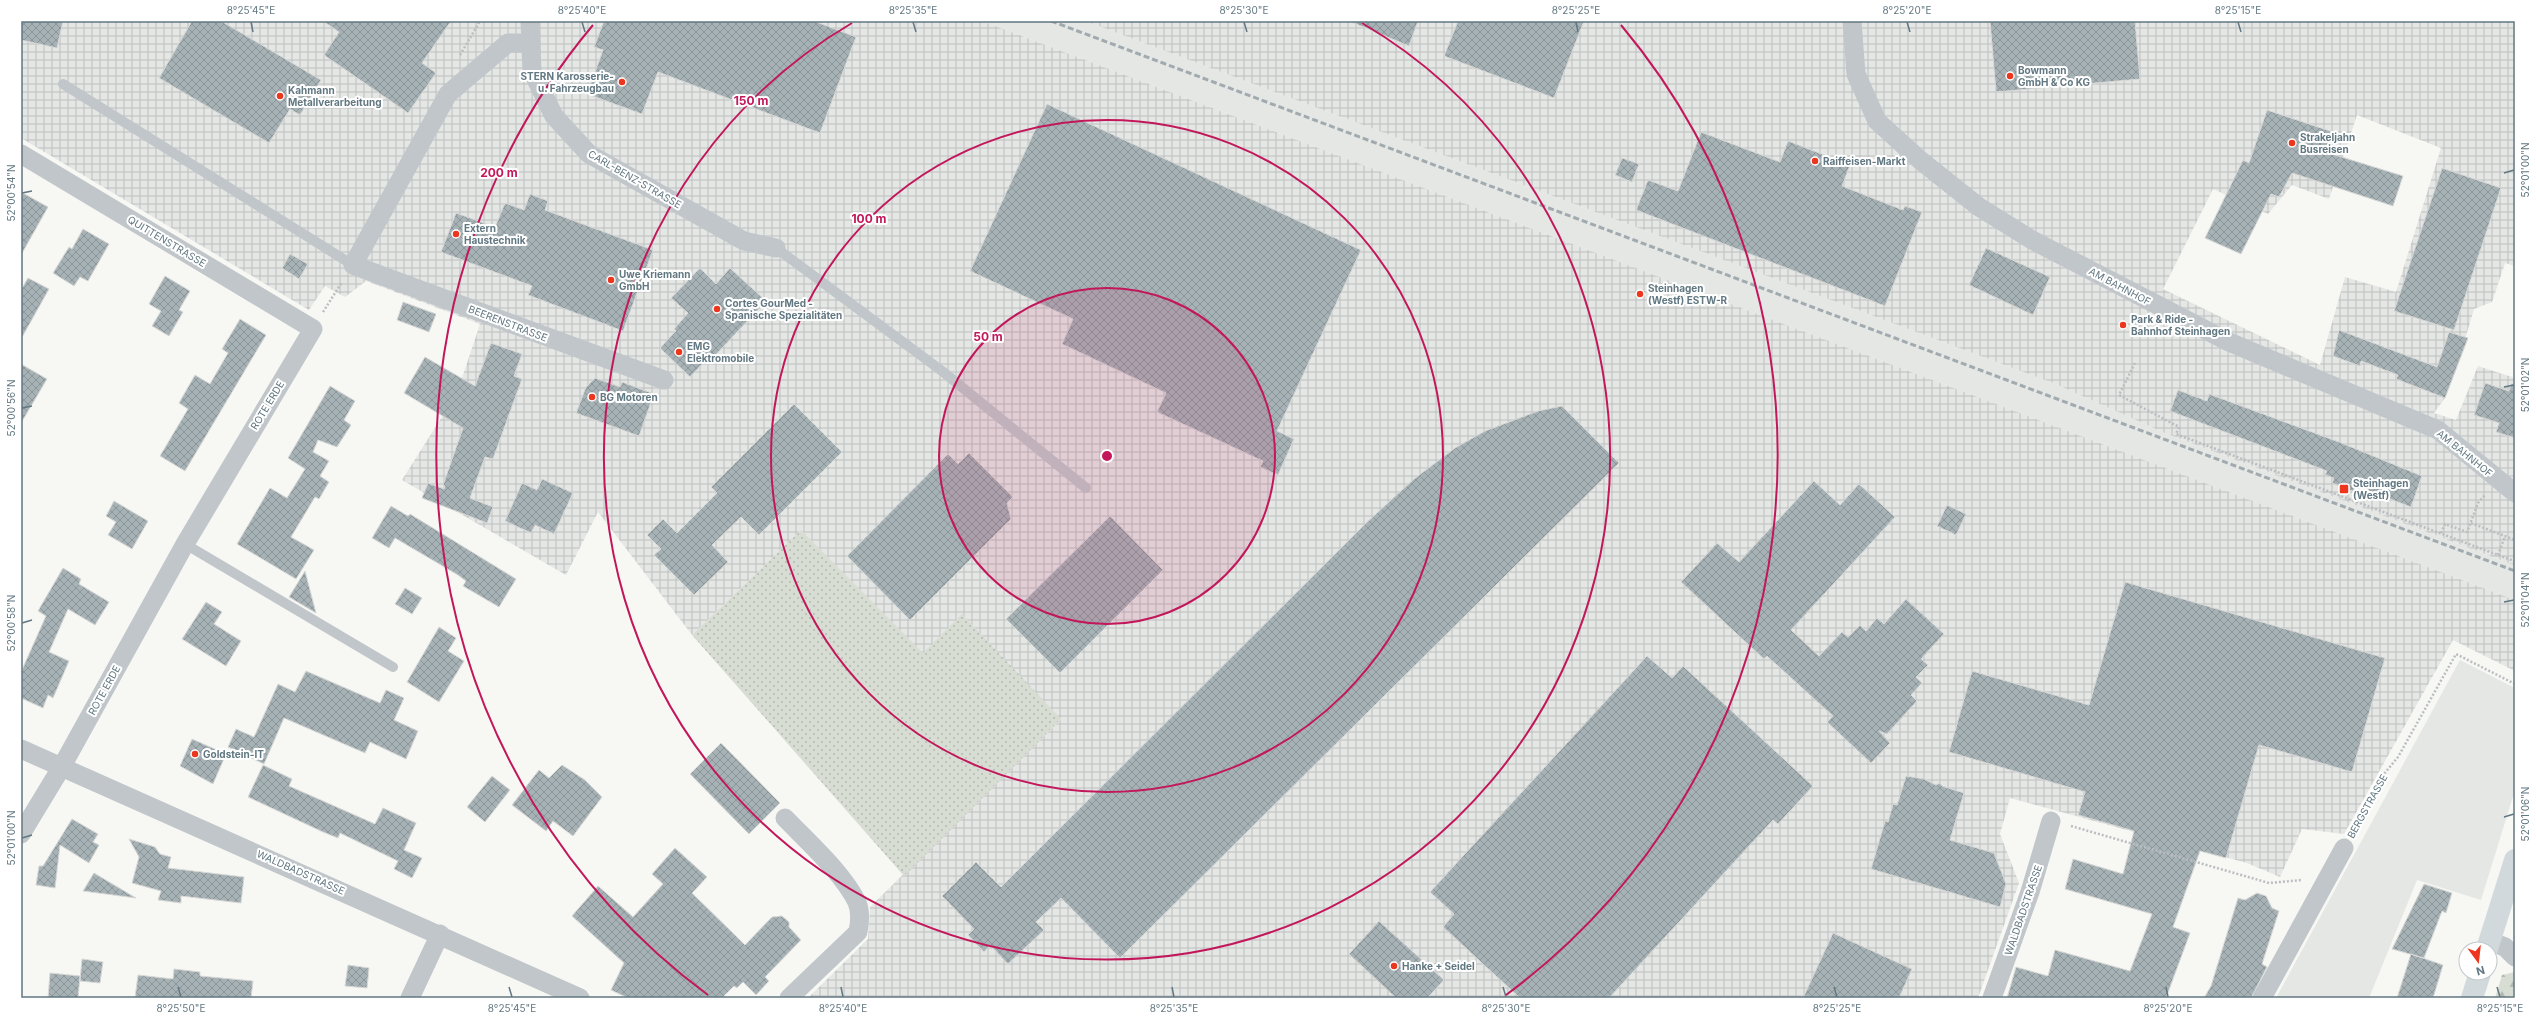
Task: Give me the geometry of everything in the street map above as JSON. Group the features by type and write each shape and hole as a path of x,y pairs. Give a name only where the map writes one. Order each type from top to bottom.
{"street":[{"name":"CARL-BENZ-STRASSE","path":"530,21 529,43 532,71 554,116 589,154 744,241 776,248"},
{"name":"AM BAHNHOF","path":"1852,21 1856,74 1877,121 1920,160 1979,207 2032,240 2229,342 2438,430 2515,493"},
{"path":"353,265 448,94 508,43 529,43"},
{"name":"QUITTENSTRASSE","path":"21,154 313,328"},
{"name":"BEERENSTRASSE","path":"353,265 664,380"},
{"name":"ROTE ERDE","path":"21,834 61,768 185,544 313,328"},
{"name":"WALDBADSTRASSE","path":"21,749 61,768 440,934 580,998"},
{"path":"785,818 827,861 857,902 860,917 858,932 789,998"},
{"name":"WALDBADSTRASSE","path":"1992,998 2030,892 2051,821"},
{"name":"BERGSTRASSE","path":"2262,998 2344,848"},
{"path":"2489,941 2515,860"},
{"path":"410,998 440,934"},
{"path":"2498,946 2505,947 2515,957"},
{"path":"2472,998 2477,981"}],"lane":[{"path":"63,84 353,265"},
{"path":"776,248 942,371 1086,488"},
{"path":"185,544 393,667"}],"path":[{"path":"313,328 353,265"},
{"path":"2135,363 2119,395 2179,427 2176,434 2514,560"},
{"path":"2441,533 2444,524 2468,532 2478,503 2498,480"},
{"path":"2471,523 2515,540"},
{"path":"2498,555 2505,536"},
{"name":"BERGSTRASSE","path":"2344,848 2384,774 2398,757 2456,654 2515,684"},
{"path":"2051,821 2269,883 2327,878"}],"shaded area":[{"path":"21,21 982,21 2515,600 2515,671 2453,640 2344,834 2302,829 2280,877 2247,863 2010,798 2000,834 2019,883 1978,998 808,998 868,939 870,907 1061,719 923,654 801,530 692,635 598,512 566,575 402,480 443,415 462,378 480,324 366,281 345,297 325,286 309,310 21,138"},
{"path":"982,21 1085,21 2053,383 2167,434 2514,565 2515,563 2515,600"},
{"path":"1085,21 2515,21 2515,266 2505,263 2492,302 2474,309 2455,373 2445,398 2434,413 2456,420 2478,366 2515,378 2514,565 2167,434 2053,383","holes":["2357,115 2441,148 2396,292 2345,277 2320,365 2163,289 2213,189 2268,214 2292,185 2329,199"]},
{"path":"2460,660 2515,688 2515,790 2481,900 2417,880 2369,998 2276,998"}],"green space":[{"path":"801,530 923,653 962,614 1061,719 904,876 692,635"},
{"path":"2515,972 2515,998 2495,998 2502,975"}],"building":[{"path":"21,21 63,21 57,48 21,40"},
{"path":"192,21 221,21 321,80 300,115 290,109 269,143 159,78"},
{"path":"323,21 451,21 422,63 436,73 408,113 324,55 339,32"},
{"path":"604,21 814,21 856,37 820,133 658,72 642,114 587,94 603,50 594,47"},
{"path":"1349,21 1418,21 1409,46"},
{"path":"1458,21 1584,21 1554,98 1444,56"},
{"path":"1990,21 2135,21 2140,79 1996,92"},
{"path":"1047,104 1361,250 1277,431 1294,439 1278,475 1260,467 1263,461 1157,412 1166,393 1062,344 1073,319 970,271"},
{"path":"2267,110 2339,134 2332,154 2403,176 2393,206 2292,173 2279,197 2271,194 2241,254 2205,238 2243,160 2249,163"},
{"path":"1701,132 1780,162 1788,141 1850,165 1842,186 1903,210 1905,206 1922,212 1885,306 1636,210 1648,180 1678,191"},
{"path":"1622,158 1639,164 1632,182 1615,175"},
{"path":"2442,168 2501,188 2454,330 2394,311"},
{"path":"21,192 48,207 21,255"},
{"path":"530,194 548,201 545,210 653,250 623,331 528,295 532,286 441,252 456,213 495,227 505,203 524,210"},
{"path":"83,229 109,244 88,281 80,277 74,286 53,273 69,247 72,249"},
{"path":"1986,248 2050,277 2033,315 1969,285"},
{"path":"290,254 308,264 299,279 282,268"},
{"path":"700,268 716,284 730,268 766,301 709,362 706,360 690,377 660,348 676,331 674,329 688,313 671,298"},
{"path":"165,276 190,291 179,310 183,312 169,336 152,326 161,311 149,304"},
{"path":"28,278 49,289 21,339 21,290"},
{"path":"403,302 436,314 429,332 397,320"},
{"path":"240,319 266,335 185,471 160,456 188,409 179,403 195,375 210,384 228,353 222,349"},
{"path":"2339,330 2437,367 2449,332 2468,338 2445,398 2396,379 2398,375 2361,361 2360,366 2333,356"},
{"path":"491,343 522,354 514,376 522,379 493,459 485,457 470,498 493,507 487,523 422,498 428,483 444,489 445,486 443,485 463,428 404,393 425,357 475,386"},
{"path":"21,364 47,379 21,423"},
{"path":"595,378 620,387 622,382 654,394 639,436 576,413 586,387"},
{"path":"2485,383 2509,391 2511,384 2515,384 2515,438 2496,432 2499,423 2474,415"},
{"path":"330,386 355,401 344,420 351,425 337,447 318,440 313,452 329,461 320,476 329,482 319,499 315,497 291,537 314,550 296,579 237,544 270,488 287,498 305,469 288,458"},
{"path":"2178,390 2207,401 2209,394 2339,442 2422,476 2411,507 2359,487 2357,493 2332,483 2334,478 2325,475 2327,471 2170,411"},
{"path":"794,404 842,452 759,535 741,517 712,545 728,562 694,595 654,555 661,549 647,535 663,519 677,533 717,493 711,487"},
{"path":"1562,406 1619,463 1120,958 1061,898 1036,922 1044,930 1008,964 990,945 984,952 968,935 974,929 942,896 976,862 1001,887 1365,524 1414,479 1455,448 1485,431 1538,411"},
{"path":"969,453 1013,497 1007,503 1011,519 910,620 847,556 948,454 958,464"},
{"path":"542,479 573,493 554,534 535,525 531,533 505,521 522,483 537,490"},
{"path":"1814,481 1840,505 1859,484 1895,517 1791,630 1819,656 1842,632 1848,637 1860,625 1866,631 1877,618 1884,624 1906,599 1944,634 1921,659 1928,665 1916,677 1922,683 1911,695 1917,701 1887,734 1879,731 1890,743 1871,763 1827,722 1833,716 1767,656 1764,659 1681,582 1717,543 1739,562"},
{"path":"114,501 148,521 132,549 108,535 116,522 106,516"},
{"path":"1947,505 1966,514 1956,535 1937,526"},
{"path":"391,506 408,516 410,514 516,579 499,607 463,586 466,581 458,575 395,538 389,548 372,538"},
{"path":"1110,516 1163,570 1060,673 1006,619"},
{"path":"63,568 81,579 79,584 109,602 95,625 68,609 49,652 69,661 53,698 48,695 43,708 21,698 21,672 46,616 38,611"},
{"path":"305,571 316,613 289,597"},
{"path":"2125,582 2385,658 2352,772 2259,745 2226,858 2200,851 2173,927 2190,933 2166,998 2007,998 2016,967 2048,976 2055,950 2130,971 2152,914 2065,889 2073,859 2123,874 2134,831 2078,815 2085,792 1949,752 1972,671 2089,705"},
{"path":"405,588 422,598 412,614 395,604"},
{"path":"206,602 222,612 214,624 241,641 226,666 182,639"},
{"path":"439,627 456,638 448,651 464,661 439,702 407,682"},
{"path":"1647,656 1672,678 1683,666 1813,786 1778,824 1773,820 1609,998 1520,998 1443,927 1454,914 1430,892"},
{"path":"306,671 380,703 386,690 404,698 394,720 418,731 406,759 370,742 365,753 284,718 264,764 228,747 236,729 254,737 278,684 295,692"},
{"path":"192,739 226,754 213,784 180,766"},
{"path":"721,743 780,803 749,834 690,774"},
{"path":"263,765 292,779 289,786 375,824 383,808 416,823 404,850 422,858 412,878 394,869 398,861 340,833 338,838 248,797"},
{"path":"562,765 585,780 602,797 573,836 553,821 546,831 512,805 539,770 549,778"},
{"path":"492,776 510,790 485,822 467,807"},
{"path":"1906,776 1924,779 1936,785 1940,783 1942,786 1964,793 1950,840 1994,853 2006,884 2000,907 1871,869 1885,821 1888,822 1893,804 1897,805"},
{"path":"72,819 98,834 93,842 99,845 89,863 60,845 55,888 36,885 39,866 43,866"},
{"path":"129,839 155,847 160,854 171,857 168,868 244,877 241,903 181,896 181,903 158,900 161,891 132,883 139,857"},
{"path":"675,848 707,877 692,893 745,945 772,917 782,916 789,922 789,927 801,940 765,977 769,981 756,995 743,982 737,988 734,986 722,998 628,998 611,990 624,963 572,916 598,886 633,917 663,884 652,874"},
{"path":"94,873 136,898 83,891"},
{"path":"2424,884 2452,893 2446,913 2442,911 2424,958 2392,949"},
{"path":"2257,893 2266,896 2272,908 2279,911 2262,964 2267,967 2251,998 2204,998 2211,986 2238,898 2245,900"},
{"path":"1379,921 1444,980 1427,998 1396,998 1349,954"},
{"path":"1833,933 1912,969 1899,998 1803,998"},
{"path":"2411,954 2443,965 2433,998 2397,998"},
{"path":"82,959 103,962 100,983 80,981"},
{"path":"348,965 369,968 367,988 345,986"},
{"path":"174,969 200,972 200,976 253,981 251,998 135,998 138,975 173,979"},
{"path":"50,973 80,976 78,998 48,998"}],"railway":[{"path":"1051,21 2515,571"}],"place":[{"name":"Bowmann GmbH & Co KG","path":"2010,76"},
{"name":"STERN Karosserie- u. Fahrzeugbau","path":"622,82"},
{"name":"Kahmann Metallverarbeitung","path":"280,96"},
{"name":"Strakeljahn Busreisen","path":"2292,143"},
{"name":"Raiffeisen-Markt","path":"1815,161"},
{"name":"Extern Haustechnik","path":"456,234"},
{"name":"Uwe Kriemann GmbH","path":"611,280"},
{"name":"Steinhagen (Westf) ESTW-R","path":"1640,294"},
{"name":"Cortes GourMed - Spanische Spezialitäten","path":"717,309"},
{"name":"Park & Ride - Bahnhof Steinhagen","path":"2123,325"},
{"name":"EMG Elektromobile","path":"679,352"},
{"name":"BG Motoren","path":"592,397"},
{"name":"Steinhagen (Westf)","path":"2344,489"},
{"name":"Goldstein-IT","path":"195,754"},
{"name":"Hanke + Seidel","path":"1394,966"}]}
